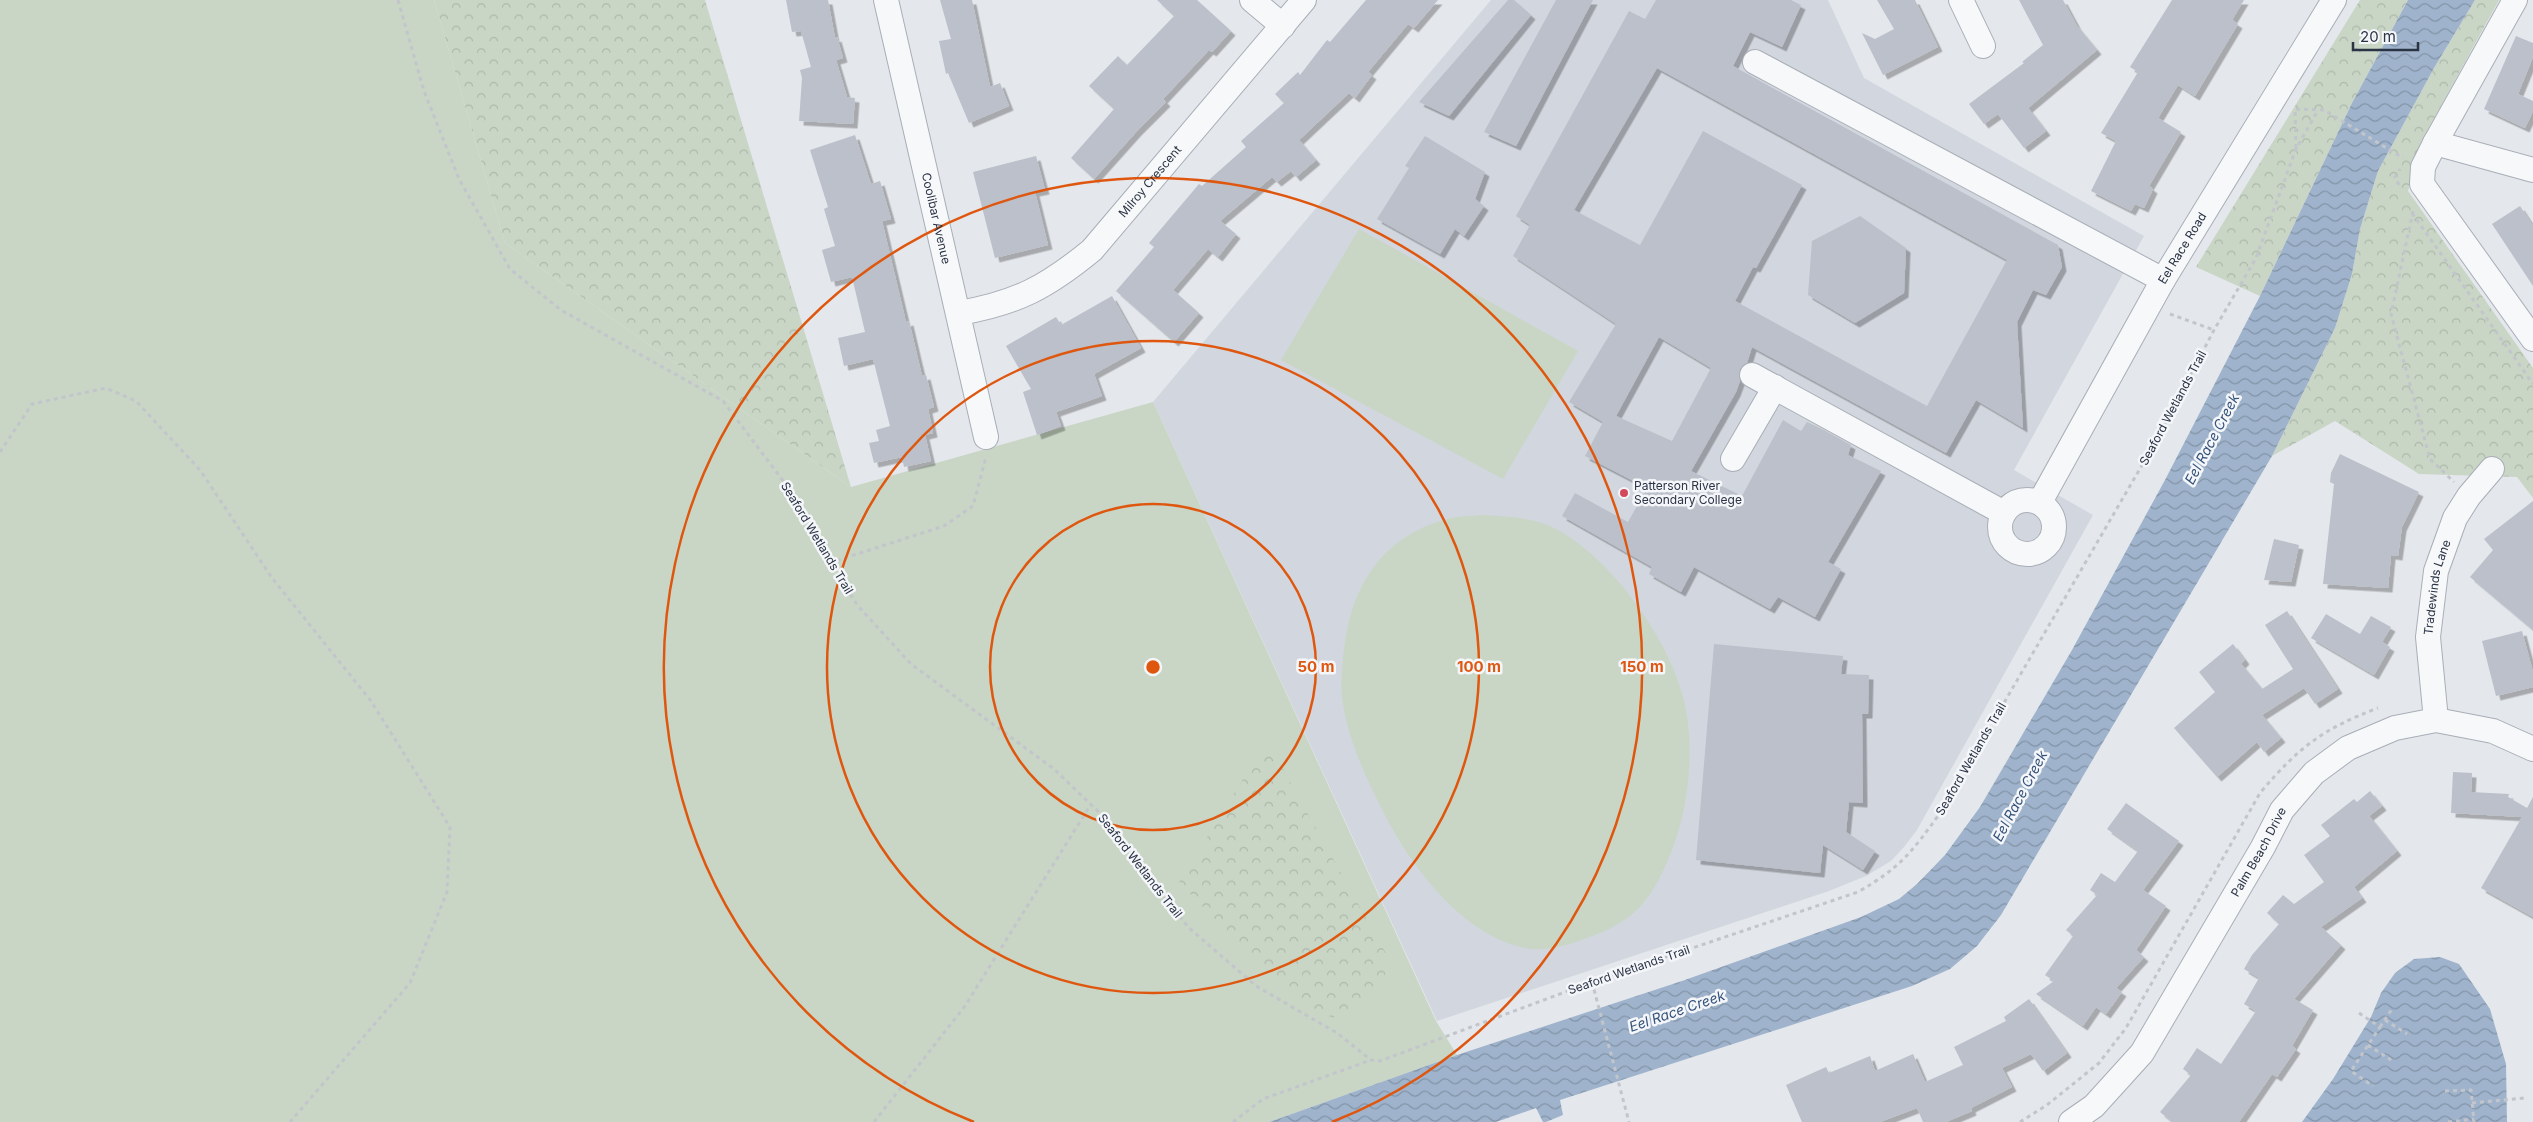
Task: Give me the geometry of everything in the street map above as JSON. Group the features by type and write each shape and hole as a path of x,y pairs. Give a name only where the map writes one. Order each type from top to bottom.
{"street":[{"name":"Coolibar Avenue","path":"886,0 959,313 987,445"},
{"path":"1252,0 1283,26"},
{"name":"Milroy Crescent","path":"959,313 986,308 1018,298 1060,277 1092,250 1304,0"},
{"path":"1961,0 1983,46"},
{"name":"Eel Race Road","path":"2040,502 2149,303 2334,0"},
{"path":"2515,0 2435,143 2423,167 2422,184 2533,338"},
{"path":"1756,62 2163,280"},
{"path":"2435,143 2533,170"},
{"path":"1752,375 2004,513"},
{"path":"1734,459 1775,387"},
{"name":"Tradewinds Lane","path":"2436,720 2428,637 2436,571 2455,518 2469,496 2492,469"},
{"path":"2030,499 2040,502 2052,514 2055,528 2047,546 2034,553 2019,553 2004,541 2000,525 2004,513 2009,506 2019,500 2030,499"},
{"name":"Palm Beach Drive","path":"2071,1122 2094,1106 2142,1053 2263,847 2282,810 2314,773 2356,745 2395,728 2436,720 2493,731 2533,749"}],"path":[{"name":"Seaford Wetlands Trail","path":"398,0 424,90 459,179 510,269 561,310 723,402 790,490 829,563 858,606 911,664 1054,769 1091,804 1107,820 1188,928 1256,986 1337,1033 1372,1060"},
{"name":"Seaford Wetlands Trail","path":"2296,148 2295,109 2324,110 2406,160"},
{"name":"Seaford Wetlands Trail","path":"1233,1122 1263,1099 1372,1060 1380,1061 1592,982 1858,892 1888,874 1913,851 1940,814 2147,457 2214,330 2256,258 2296,148 2318,110"},
{"path":"2422,184 2410,222 2391,314 2430,459 2469,496"},
{"path":"2149,303 2175,316 2214,330"},
{"path":"0,452 32,404 106,388 136,401 200,470 272,578 371,701 450,827 447,892 410,983 290,1122"},
{"path":"829,563 944,526 973,506 987,445"},
{"path":"874,1122 965,1006 1091,804"},
{"path":"1592,982 1629,1122"},
{"path":"2373,1086 2351,1071 2392,1009"},
{"path":"2358,1013 2380,1026"},
{"path":"2385,1020 2406,1034"},
{"path":"2368,1045 2391,1060"},
{"path":"2445,1091 2471,1090 2474,1120 2448,1122"},
{"path":"2472,1103 2524,1098"}],"shaded area":[{"name":"Patterson River Secondary College","path":"1491,0 1828,0 1864,78 2144,236 2014,470 2093,515 1917,830 1904,847 1891,861 1866,876 1829,891 1437,1021 1153,402"}],"green space":[{"path":"0,0 434,0 505,243 851,487 1153,402 1436,1021 1457,1055 1269,1122 0,1122"},
{"path":"434,0 705,0 851,487 505,243"},
{"path":"2360,0 2408,0 2352,103 2260,296 2196,267"},
{"path":"2475,0 2499,0 2421,142 2408,191 2533,368 2533,498 2517,477 2419,474 2335,421 2272,456 2335,328 2352,274 2360,229 2378,171 2434,68"},
{"path":"1359,229 1578,351 1503,479 1281,360"},
{"path":"1484,515 1521,518 1548,525 1577,542 1597,559 1634,602 1665,650 1683,697 1687,716 1690,756 1686,798 1677,837 1656,885 1639,907 1618,924 1571,944 1554,948 1530,949 1499,939 1478,927 1458,912 1423,875 1395,833 1365,774 1354,746 1343,704 1342,670 1348,625 1354,604 1374,566 1388,551 1424,527 1452,518"},
{"path":"1267,741 1389,959 1381,991 1333,1018 1317,1011 1256,962 1179,882"}],"water":[{"name":"Eel Race Creek","path":"2408,0 2475,0 2434,68 2378,171 2360,229 2352,274 2335,328 2272,456 2001,915 1977,946 1950,969 1912,986 1560,1100 1563,1115 1546,1122 1543,1122 1536,1108 1496,1122 1269,1122 1457,1055 1682,981 1861,917 1899,899 1917,884 1945,855 1980,807 2072,650 2165,480 2260,296 2352,103"},
{"path":"2440,957 2459,964 2490,1009 2506,1064 2507,1122 2302,1122 2333,1079 2371,1017 2381,993 2395,973 2414,959"}],"building":[{"path":"786,0 828,0 835,38 837,37 843,58 836,60 847,97 855,98 853,124 799,121 802,78 800,70 811,67 801,31 792,32"},
{"path":"940,0 972,0 990,87 1000,83 1009,106 969,123 948,73 946,74 939,41 951,39"},
{"path":"1157,0 1197,0 1231,31 1212,52 1209,50 1163,99 1166,102 1094,179 1071,158 1114,109 1089,86 1118,56 1127,65 1174,16"},
{"path":"1366,0 1438,0 1414,28 1408,24 1368,72 1372,75 1355,98 1349,93 1299,140 1316,160 1296,177 1291,171 1277,182 1272,177 1220,221 1236,234 1218,257 1208,249 1173,290 1199,313 1174,342 1116,291 1154,247 1149,243 1199,184 1202,186 1246,147 1241,141 1284,103 1275,94 1298,72 1300,75 1327,40 1330,42"},
{"path":"1508,0 1514,0 1531,15 1449,116 1419,102"},
{"path":"1556,0 1593,0 1516,146 1484,132"},
{"path":"1656,0 1791,0 1801,5 1782,47 1750,32 1733,66 2058,245 2062,267 2046,295 2033,290 2017,322 2023,428 1976,400 1946,453 1752,347 1747,363 1740,369 1740,381 1736,392 1691,471 1742,496 1783,420 1801,431 1807,422 1822,429 1851,445 1848,455 1881,471 1828,562 1841,569 1815,617 1778,597 1770,609 1694,567 1681,592 1649,574 1652,567 1562,516 1575,493 1628,522 1647,488 1585,456 1603,422 1569,402 1616,324 1513,256 1530,225 1516,216 1629,11 1645,19","holes":["1657,68 2007,260 1927,406 1735,301 1753,267 1756,268 1802,185 1703,131 1640,245 1574,210","1659,337 1711,368 1672,441 1616,416"]},
{"path":"1877,0 1915,0 1938,47 1883,75 1862,33 1875,39 1894,29"},
{"path":"2019,0 2063,0 2077,26 2097,50 2028,108 2046,131 2024,148 1998,114 1984,124 1969,104 2024,63 2022,62 2043,45"},
{"path":"2172,0 2244,0 2232,20 2238,24 2195,96 2178,85 2158,118 2181,132 2149,186 2153,189 2144,208 2135,204 2131,211 2091,191 2116,141 2101,133 2138,72 2130,67"},
{"path":"2516,36 2533,43 2533,57 2518,94 2533,101 2533,111 2525,128 2484,109"},
{"path":"855,135 871,184 880,181 891,219 882,221 906,322 909,321 922,376 926,375 934,407 928,409 933,433 925,435 931,461 904,467 902,457 874,463 869,443 879,441 876,430 890,426 873,359 844,366 838,338 865,332 852,277 831,282 822,250 835,246 824,209 828,207 810,150"},
{"path":"1425,136 1485,172 1475,199 1484,206 1464,236 1455,229 1440,254 1377,219 1409,168 1405,166"},
{"path":"1036,156 1045,190 1035,192 1048,245 995,258 973,172"},
{"path":"2520,206 2533,226 2533,286 2492,224"},
{"path":"1860,216 1906,248 1904,293 1855,323 1808,295 1812,241"},
{"path":"1112,296 1141,348 1094,374 1102,396 1056,412 1061,426 1037,435 1023,392 1031,389 1006,346 1056,317 1061,325"},
{"path":"2340,454 2419,492 2402,527 2398,556 2391,555 2388,588 2323,584 2334,484 2330,482 2331,473"},
{"path":"2533,501 2533,630 2470,577 2493,550 2484,539"},
{"path":"2274,539 2299,545 2291,582 2264,580"},
{"path":"2287,611 2338,689 2315,704 2304,688 2262,715 2281,738 2264,752 2257,742 2217,777 2174,728 2215,692 2199,672 2233,644 2245,660 2241,664 2262,689 2293,669 2265,625"},
{"path":"2326,614 2360,634 2371,616 2391,627 2382,642 2390,647 2374,675 2311,638"},
{"path":"2522,631 2533,672 2533,687 2496,696 2482,641"},
{"path":"1714,644 1843,656 1841,674 1869,675 1868,714 1862,714 1863,803 1849,802 1846,832 1875,851 1863,870 1823,845 1820,873 1696,860"},
{"path":"2453,772 2472,773 2471,792 2509,794 2508,797 2527,808 2533,797 2533,917 2481,888 2522,817 2451,813"},
{"path":"2370,791 2382,806 2369,816 2397,851 2354,887 2362,898 2321,927 2341,945 2294,999 2313,1010 2292,1046 2296,1049 2277,1077 2272,1074 2239,1122 2172,1122 2160,1112 2191,1075 2183,1069 2197,1048 2221,1064 2256,1011 2244,1004 2259,978 2244,969 2252,955 2279,924 2267,913 2283,895 2294,904 2324,882 2304,855 2330,836 2321,825 2354,799 2357,802"},
{"path":"2126,803 2179,841 2143,890 2166,906 2136,950 2144,957 2116,988 2122,992 2106,1014 2096,1007 2083,1026 2036,994 2054,981 2045,975 2073,936 2066,930 2097,895 2090,890 2101,873 2115,882 2138,851 2107,829"},
{"path":"2029,999 2067,1053 2043,1071 2031,1054 2002,1068 2012,1087 1971,1108 1972,1111 1946,1122 1923,1122 1917,1108 1880,1122 1802,1122 1786,1085 1826,1067 1829,1073 1870,1056 1875,1071 1913,1054 1925,1082 1963,1065 1954,1047 2006,1021 2004,1017"}],"place":[{"name":"Patterson River Secondary College","path":"1624,493"}]}
